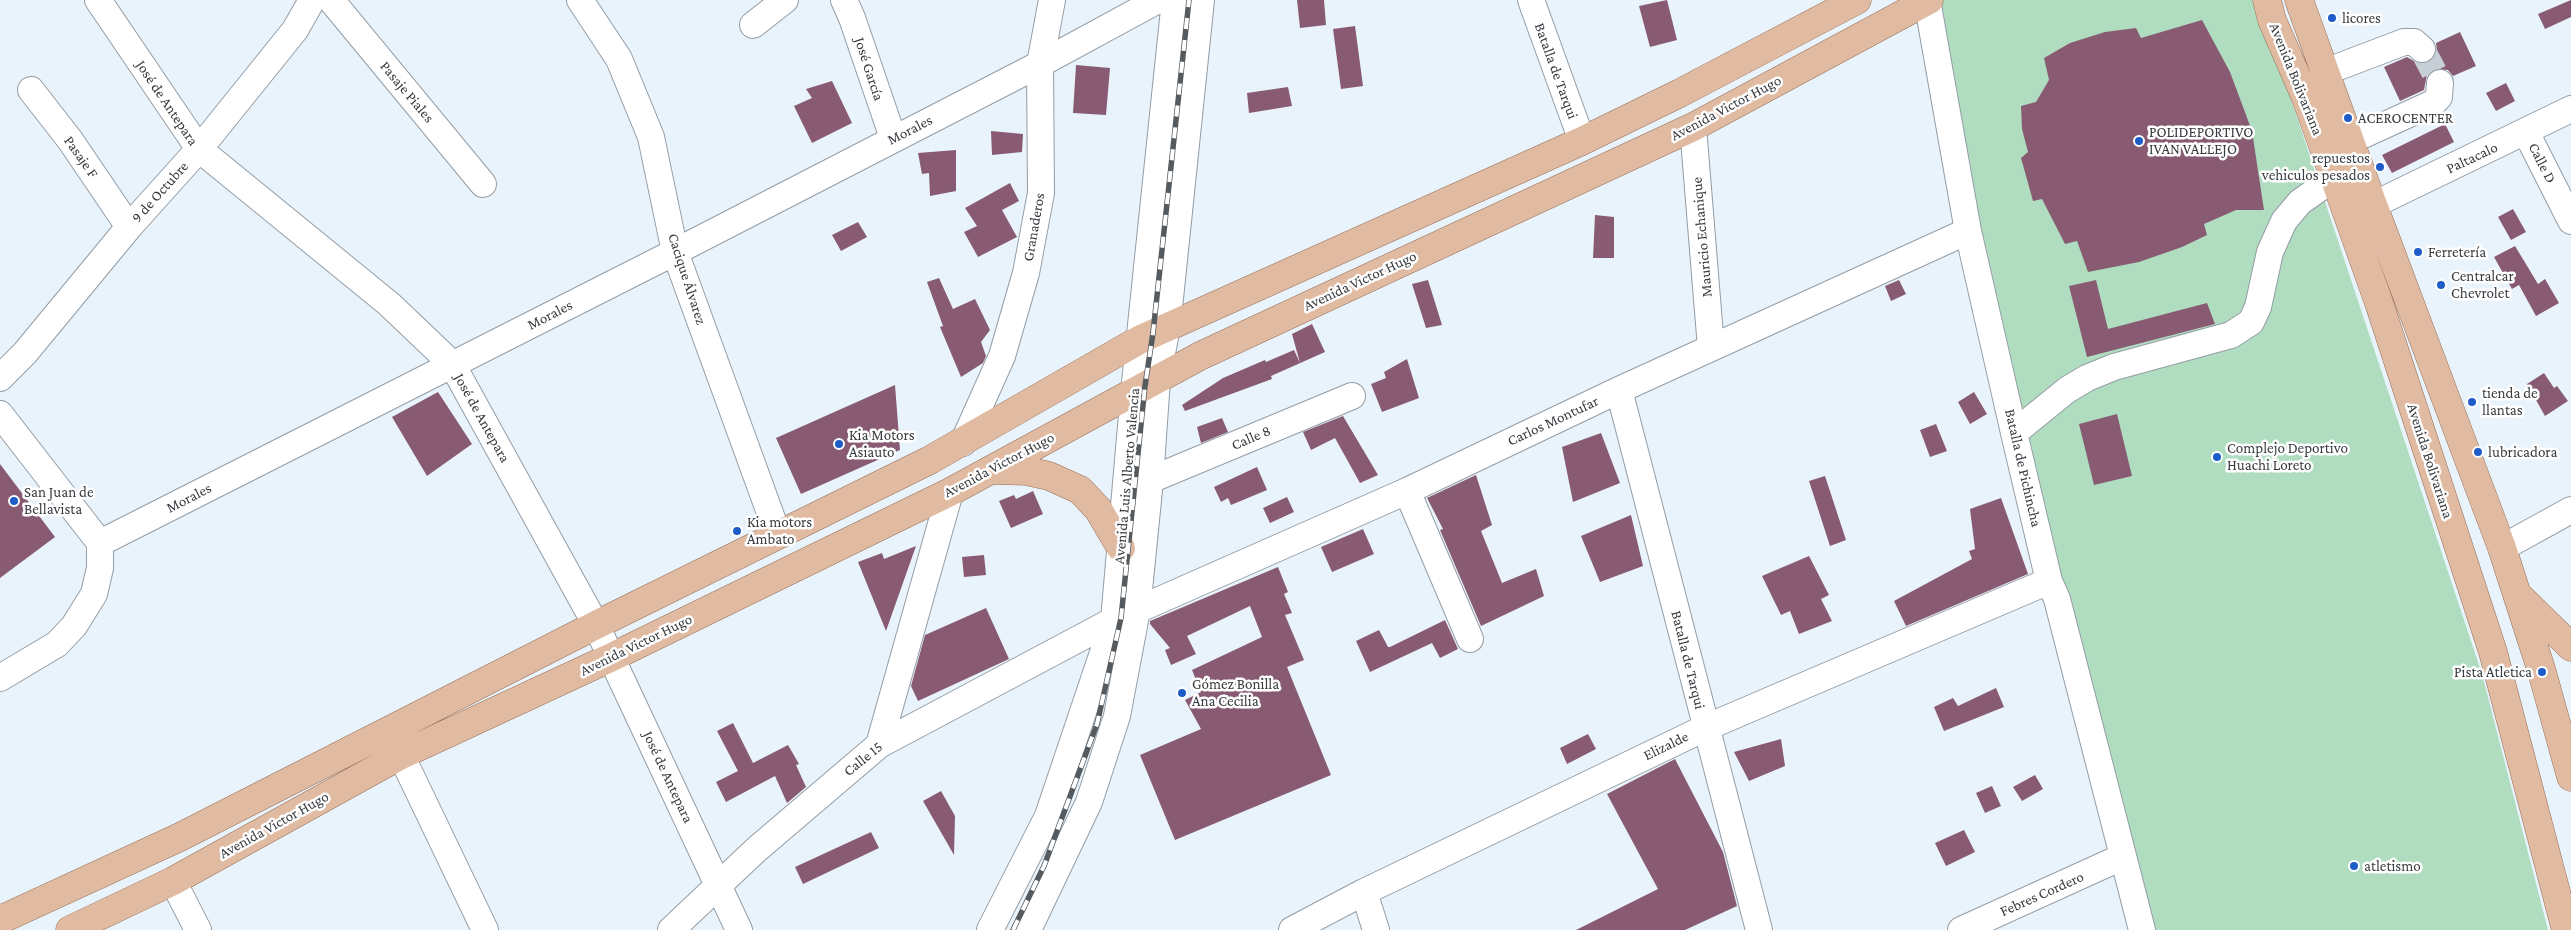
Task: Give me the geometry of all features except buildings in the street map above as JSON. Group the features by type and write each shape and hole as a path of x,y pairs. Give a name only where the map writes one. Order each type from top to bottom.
{"main road":[{"name":"Avenida Victor Hugo","path":"0,920 180,837 596,625 963,442 1141,339 1582,142 1857,0"},
{"name":"Avenida Victor Hugo","path":"70,930 173,881 401,755 612,657 950,492 1200,356 1693,127 1928,0"},
{"name":"Avenida Bolivariana","path":"2267,0 2272,20 2306,98 2379,303 2493,652 2566,930"},
{"name":"Avenida Bolivariana","path":"2299,0 2373,205 2502,548 2566,735 2571,777"},
{"path":"991,470 1027,471 1049,476 1080,490 1098,509 1121,548"},
{"path":"2517,595 2571,647"}],"street":[{"name":"José de Antepara","path":"98,0 198,150 389,304 452,364 596,625 739,930"},
{"name":"9 de Octubre","path":"0,378 25,353 129,227 198,150 295,30 312,0"},
{"name":"Pasaje Piales","path":"331,0 483,184"},
{"name":"Cacique Álvarez","path":"580,0 619,59 651,137 675,252 778,535"},
{"path":"753,26 785,0"},
{"name":"José García","path":"844,0 852,18 893,138"},
{"name":"Granaderos","path":"963,442 1002,356 1026,274 1041,193 1040,64 1052,0"},
{"name":"Morales","path":"100,544 675,252 893,138 1040,64 1158,0"},
{"name":"Avenida Luis Alberto Valencia","path":"1028,930 1088,802 1117,716 1126,615 1150,480 1146,385 1141,339 1175,0"},
{"name":"Avenida Luis Alberto Valencia","path":"990,930 1048,816 1126,615 1121,548 1146,385 1167,327 1201,0"},
{"name":"Batalla de Tarqui","path":"1531,0 1582,142"},
{"name":"Batalla de Pichincha","path":"1928,0 1968,231 2014,432 2050,581 2059,608 2142,930"},
{"path":"2325,72 2404,42 2414,42 2422,49"},
{"path":"2350,141 2433,103 2439,97 2440,83"},
{"name":"Pasaje F","path":"31,90 70,140 129,227"},
{"name":"Paltacalo","path":"2373,205 2571,109"},
{"name":"Mauricio Echanique","path":"1693,127 1711,348"},
{"name":"Calle D","path":"2526,132 2571,221"},
{"path":"2014,432 2067,390 2088,378 2114,367 2231,335 2251,322 2258,307 2270,252 2284,221 2300,202 2334,178"},
{"name":"Carlos Montufar","path":"1126,615 1407,491 1619,390 1968,231"},
{"name":"Batalla de Tarqui","path":"1619,390 1705,728 1759,930"},
{"name":"Calle 8","path":"1150,480 1352,396"},
{"path":"0,414 100,544 100,568 94,594 74,626 57,644 0,678"},
{"path":"1407,491 1470,639"},
{"path":"879,745 950,492"},
{"path":"2502,548 2571,510"},
{"name":"Elizalde","path":"1292,930 1364,892 1705,728 2050,581"},
{"name":"Calle 15","path":"671,930 757,849 879,745 1126,615"},
{"path":"401,755 484,930"},
{"name":"Febres Cordero","path":"1961,930 2122,857"},
{"path":"173,881 198,930"},
{"path":"1364,892 1376,930"}],"green space":[{"name":"Complejo Deportivo Huachi Loreto","path":"1929,0 2258,0 2482,674 2548,930 2141,930 2122,857"}],"tunnel":[{"path":"2422,49 2440,83"}],"railway":[{"path":"1013,930 1044,866 1097,724 1121,618 1145,386 1153,333 1189,0"}],"place":[{"name":"licores","path":"2332,18"},
{"name":"ACEROCENTER","path":"2348,118"},
{"name":"POLIDEPORTIVO IVAN VALLEJO","path":"2139,141"},
{"name":"repuestos vehiculos pesados","path":"2380,167"},
{"name":"Ferretería","path":"2418,252"},
{"name":"Centralcar Chevrolet","path":"2441,285"},
{"name":"tienda de llantas","path":"2472,402"},
{"name":"Kia Motors Asiauto","path":"839,444"},
{"name":"lubricadora","path":"2478,452"},
{"name":"Complejo Deportivo Huachi Loreto","path":"2217,457"},
{"name":"San Juan de Bellavista","path":"14,501"},
{"name":"Kia motors Ambato","path":"737,531"},
{"name":"Pista Atletica","path":"2542,672"},
{"name":"Gómez Bonilla Ana Cecilia","path":"1182,693"},
{"name":"atletismo","path":"2354,866"}]}
